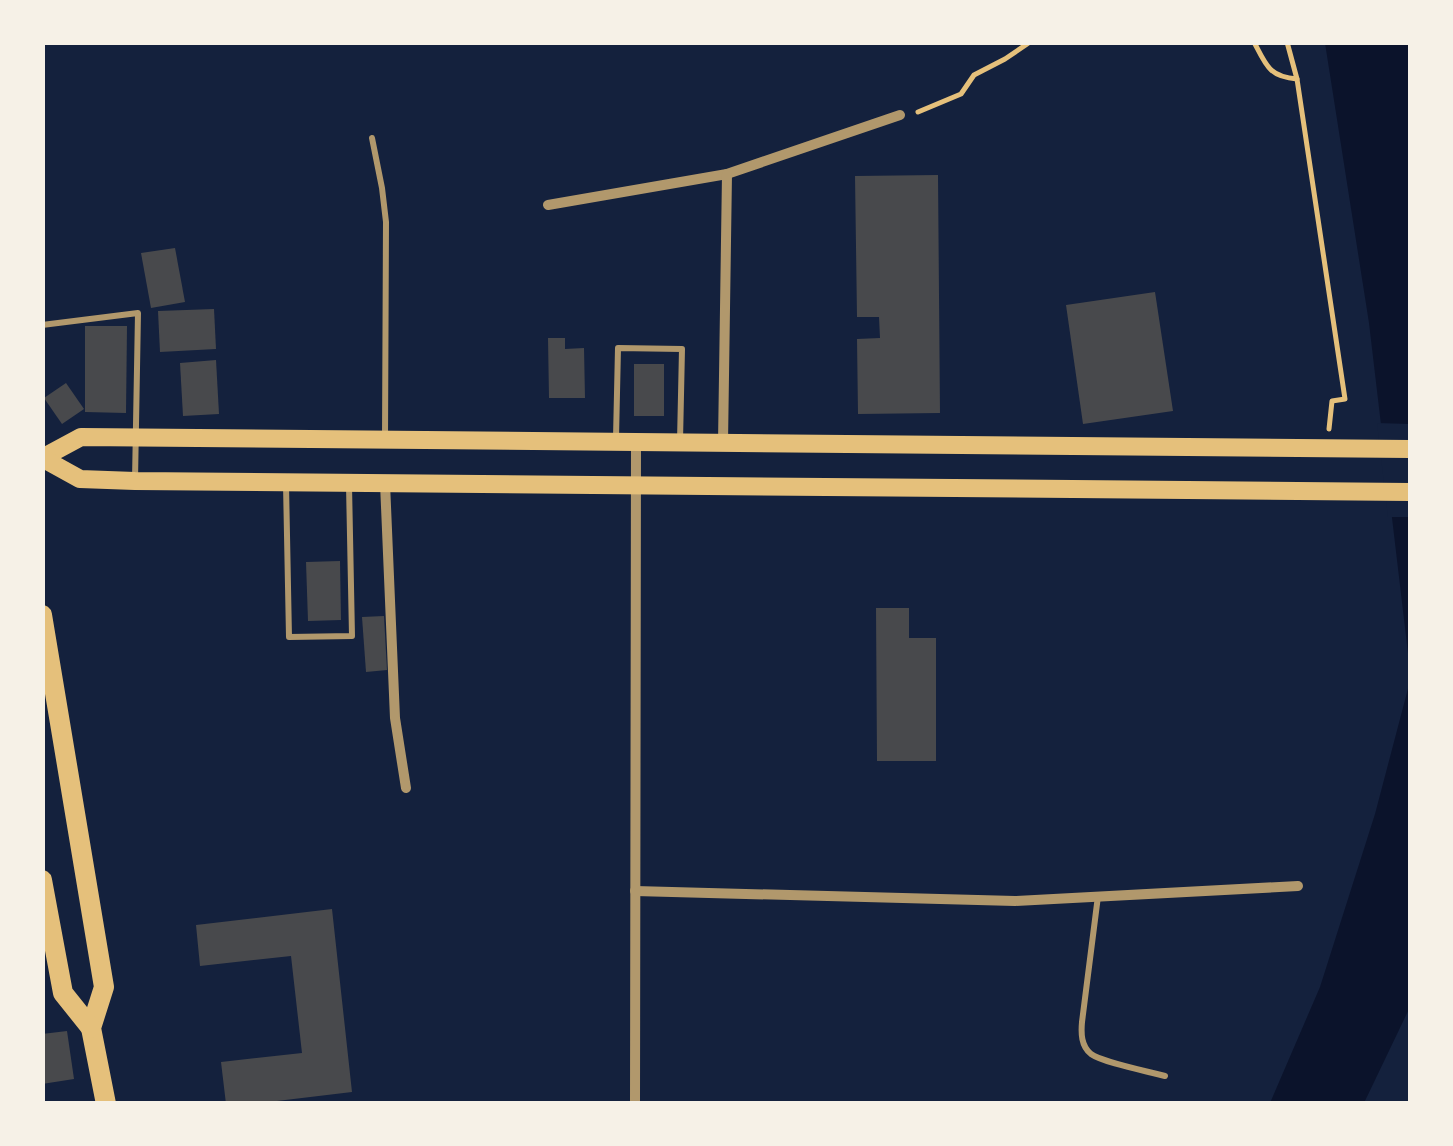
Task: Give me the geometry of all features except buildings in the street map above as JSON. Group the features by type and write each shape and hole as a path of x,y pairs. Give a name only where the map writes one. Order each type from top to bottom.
{"highway":[{"path":"42,615 104,987 91,1028"},
{"path":"42,880 63,993 91,1028 106,1104"}],"main road":[{"path":"1410,450 81,437 42,458 80,479 136,481 1410,492"}],"street":[{"path":"548,205 726,174 900,115"},
{"path":"723,443 726,174"},
{"path":"636,442 636,1104"},
{"path":"384,484 395,718 406,788"},
{"path":"635,891 1015,900 1298,886"}],"lane":[{"path":"372,138 386,222 384,440"},
{"path":"42,325 138,314 136,481"},
{"path":"616,442 618,348 682,349 680,443"},
{"path":"286,482 289,637 352,636 349,483"},
{"path":"1098,896 1082,1022 1085,1046 1092,1054 1164,1076"}],"path":[{"path":"900,115 914,114 961,94 974,75 1030,42"},
{"path":"1254,42 1268,69 1282,78 1297,78"},
{"path":"1287,42 1297,78 1345,398 1332,401 1329,434"}],"water":[{"path":"1325,43 1410,43 1410,670 1369,323"},
{"path":"1410,681 1410,1007 1364,1103 1270,1103 1320,987 1375,814"}],"pier":[{"path":"1377,423 1410,424 1410,517 1388,517"}]}
